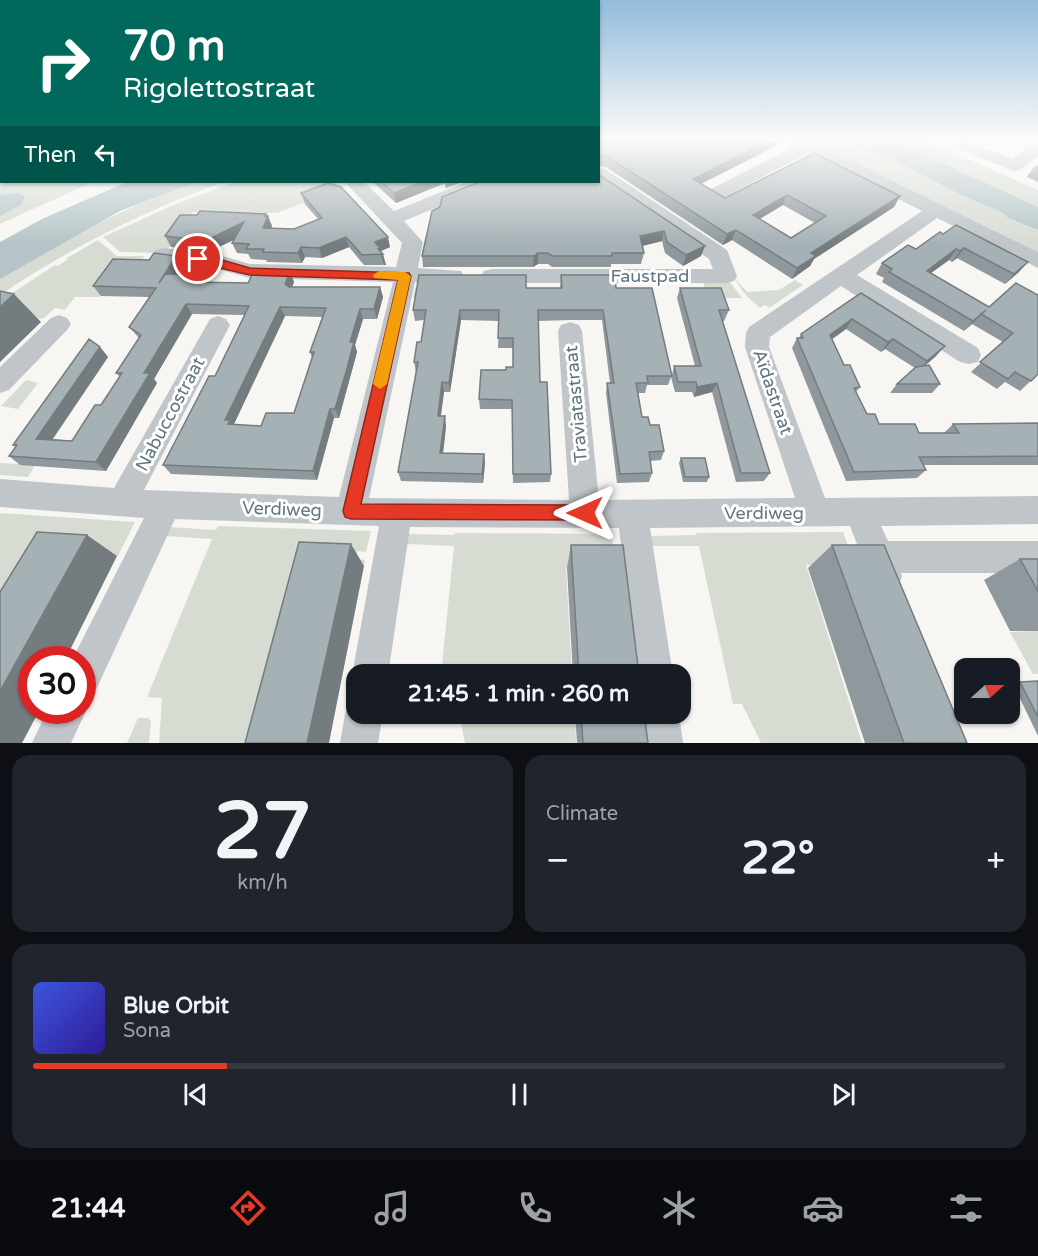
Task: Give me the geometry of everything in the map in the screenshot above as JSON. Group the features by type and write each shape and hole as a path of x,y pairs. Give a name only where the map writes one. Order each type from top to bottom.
{"street":[{"name":"Faustpad","path":"405,276 726,276 719,255 600,175"},
{"path":"716,194 749,175"},
{"path":"865,175 1038,261"},
{"path":"351,511 413,242 355,183"},
{"path":"391,219 479,183"},
{"name":"Aïdastraat","path":"815,512 757,347 757,337 764,326 936,210"},
{"path":"164,255 215,261 250,272 405,276"},
{"path":"840,275 969,355"},
{"path":"0,383 58,324"},
{"name":"Nabuccostraat","path":"122,502 218,325"},
{"name":"Traviatastraat","path":"570,331 585,513"},
{"name":"Verdiweg","path":"0,493 166,505 397,512 1038,510"},
{"path":"96,650 166,505"},
{"path":"372,664 397,512"},
{"path":"860,512 896,601"},
{"path":"632,513 653,664"},
{"path":"879,558 1038,557"},
{"path":"51,743 60,724"},
{"path":"359,743 362,724"},
{"path":"661,724 664,743"}],"shaded area":[{"path":"881,175 921,175 1003,213 1008,218 1038,230 1038,252"},
{"path":"921,175 968,175 1038,207 1038,230 1008,218 1003,213"},
{"path":"968,175 1003,175 1038,190 1038,207"},
{"path":"0,183 91,183 0,224 0,216 25,197 21,194 0,195"},
{"path":"125,183 193,183 120,211 0,279 0,242 42,219"},
{"path":"193,183 220,183 136,218 80,246 0,295 0,279 96,224"},
{"path":"232,183 336,183 340,189 277,213 193,212 165,253 120,252 103,237 178,203"},
{"path":"14,193 25,197 21,205 0,216 0,195"},
{"path":"98,240 117,256 145,256 140,262 125,262 100,297 75,297 65,310 55,308 43,319 13,314 0,301 55,265 58,266 67,258"},
{"path":"727,254 736,280 747,292 779,290 795,280 803,285 769,308 765,305 760,308 738,284 730,270 724,255"},
{"path":"417,280 728,280 742,298 708,298 703,282 439,282 437,298 413,298 415,288 421,288 421,284 416,284"},
{"path":"26,380 38,383 18,409 1,406"},
{"path":"0,463 35,465 28,477 0,475"},
{"path":"0,513 135,522 118,556 71,554 0,680"},
{"path":"218,526 371,531 366,552 357,551 356,559 365,560 364,566 316,565 272,743 159,743 162,698 147,697 212,539 165,536 169,527 216,530"},
{"path":"843,532 851,553 847,564 806,565 862,743 761,743 742,704 733,704 699,546 650,546 649,536 696,535 696,533"},
{"path":"455,533 612,534 615,567 566,568 571,664 442,664 454,546 406,544 408,534 454,535"},
{"path":"1038,631 1038,674 1033,674 1010,632"},
{"path":"138,718 148,718 151,721 149,743 127,743"},
{"path":"461,724 575,724 576,743 465,743"}],"building":[{"path":"600,175 705,246 686,255 667,242 664,231 640,236 644,253 612,253 612,256 552,256 548,253 538,253 534,256 422,256 432,211 440,207 442,197 477,183 600,183"},
{"path":"635,175 702,175 693,179 725,198 771,175 857,175 900,196 811,253 816,256 797,268 736,230 727,234","holes":["787,195 826,216 791,238 753,215"]},
{"path":"328,183 341,187 388,237 375,242 383,254 362,255 346,237 319,248 301,247 298,253 246,249 249,244 232,243 244,222 205,241 165,236 180,215 197,215 200,211 266,214 265,216 268,216 263,228 294,229 322,218 301,193"},
{"path":"383,183 419,183 394,193"},
{"path":"956,225 1028,262 1014,274 964,248 960,251 956,249 927,271 989,307 1016,283 1038,295 1038,374 1031,381 1015,372 1008,379 980,362 1013,333 981,314 973,321 889,272 892,269 882,263 908,245 916,249 940,232 943,234"},
{"path":"154,253 176,256 159,283 165,274 195,275 191,282 248,283 254,271 290,272 285,284 289,287 380,287 374,309 360,309 350,342 354,342 346,372 335,409 330,409 313,471 163,465 209,376 215,376 249,306 186,304 144,373 150,373 96,462 9,456 17,445 13,445 89,339 100,347 36,439 72,441 95,405 101,405 122,373 116,373 141,335 129,327 156,288 93,286 113,259 149,260","holes":["280,307 326,308 310,352 314,352 294,413 266,413 261,426 228,424 230,420 225,420"]},
{"path":"419,275 526,275 526,288 562,288 561,275 615,275 616,288 652,288 672,376 647,376 648,383 636,383 642,417 648,417 650,425 659,425 664,451 649,452 652,473 620,474 607,383 614,383 603,310 538,310 540,382 547,382 551,474 513,474 512,400 479,399 481,370 506,370 506,367 513,367 513,338 498,338 499,310 460,310 449,383 442,382 438,416 445,416 440,453 484,454 482,474 398,472 418,362 414,362 417,342 421,342 426,310 413,310"},
{"path":"680,288 721,288 729,310 719,310 770,473 741,473 717,383 697,387 696,382 678,382 674,366 701,366"},
{"path":"0,291 14,294 0,307"},
{"path":"861,293 945,346 927,361 893,339 888,342 852,319 830,335 844,365 850,365 860,387 854,388 867,414 875,414 879,424 915,424 919,433 959,433 953,424 1038,423 1038,456 919,457 926,470 854,472 797,338 803,338 801,334"},
{"path":"929,365 940,384 897,384 916,367"},
{"path":"681,458 705,458 709,477 685,477"},
{"path":"37,532 87,535 25,646 18,646 18,659 0,691 0,592"},
{"path":"299,542 351,544 307,743 245,743"},
{"path":"571,545 623,545 638,664 578,664"},
{"path":"832,545 884,545 954,712 954,724 959,724 967,743 904,743"},
{"path":"1020,559 1038,559 1038,591"},
{"path":"1038,681 1038,717 1020,682"},
{"path":"582,724 645,724 648,743 583,743"}],"slow traffic":[{"path":"379,275 405,276 380,384"}],"route":[{"path":"198,259 215,261 250,272 405,276 351,511 585,513"}]}
